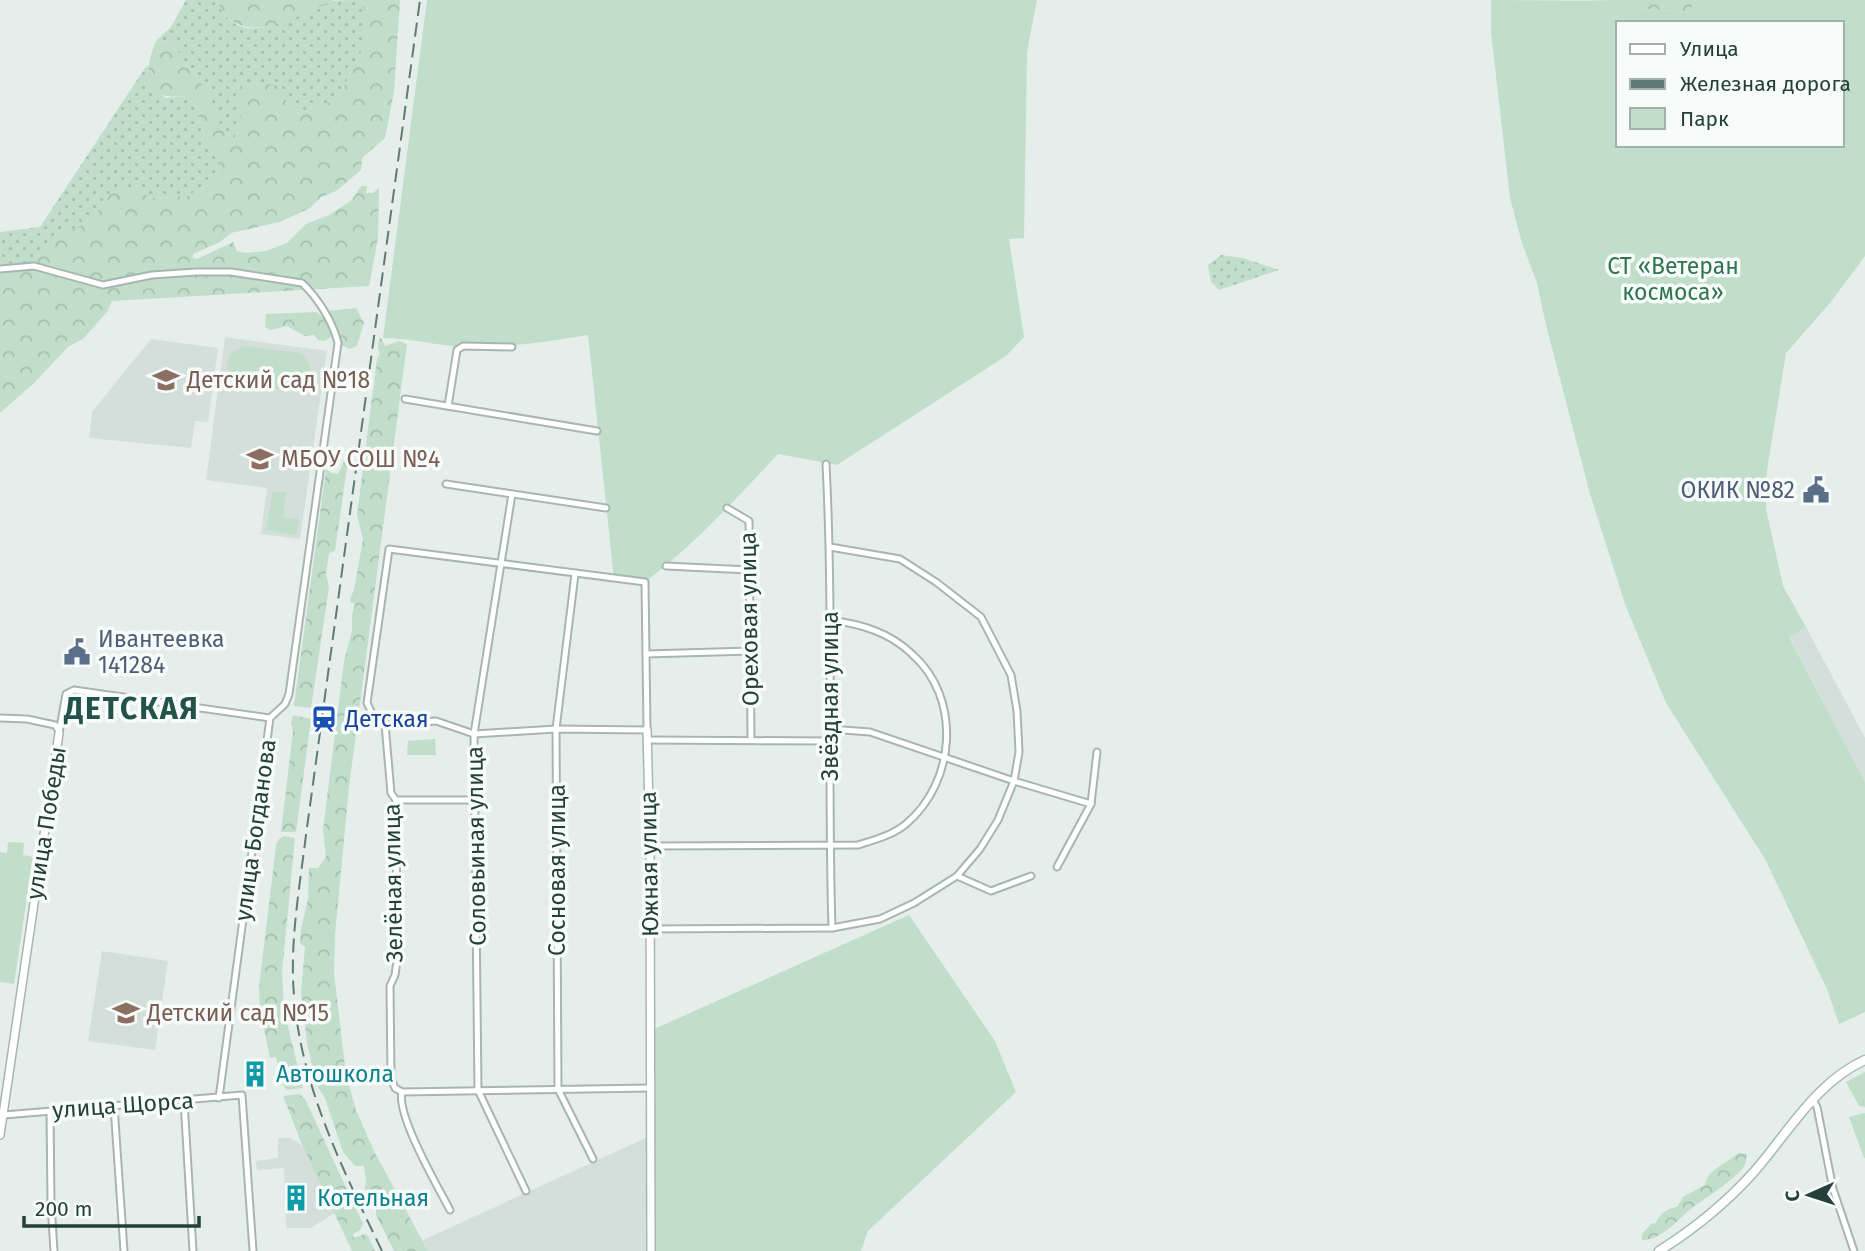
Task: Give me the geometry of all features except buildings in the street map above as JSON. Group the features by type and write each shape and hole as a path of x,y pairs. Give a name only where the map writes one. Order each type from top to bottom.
{"main road":[{"path":"1659,1251 1673,1247 1739,1188 1813,1101 1841,1073 1865,1060"}],"street":[{"name":"улица Богданова","path":"0,269 34,266 103,285 152,275 197,272 231,272 302,283 335,331 338,344 289,694 285,704 270,718 219,1098"},
{"path":"448,406 457,351 463,346 512,347"},
{"path":"405,399 597,431"},
{"name":"Звёздная улица","path":"826,464 830,547 832,928"},
{"path":"446,484 606,508"},
{"name":"Соловьиная улица","path":"512,494 474,734 478,1090 526,1191"},
{"name":"Ореховая улица","path":"727,508 749,522 751,740"},
{"path":"650,929 832,928 880,919 914,903 957,876 980,849 998,820 1013,781 1019,752 1017,710 1011,675 981,617 936,582 900,559 830,547"},
{"name":"Зелёная улица","path":"450,1210 406,1121 401,1105 402,1092 395,1088 391,1078 390,986 397,961 396,800 391,793 385,724 375,720 367,703 388,549 499,563"},
{"path":"499,563 575,574"},
{"path":"666,566 749,570"},
{"name":"Южная улица","path":"575,574 645,582 650,846 651,1251"},
{"name":"Сосновая улица","path":"575,574 556,729 558,1089 593,1158"},
{"path":"650,846 858,845 904,826 922,808 937,784 945,758 948,729 941,697 929,672 912,653 887,635 871,628 830,620"},
{"path":"646,654 751,651"},
{"name":"улица Победы","path":"0,1135 66,694 74,690 270,718"},
{"path":"0,718 55,724 59,733"},
{"path":"385,724 436,721 474,734 556,729 647,730"},
{"path":"830,729 870,732 1013,781 1091,804"},
{"path":"648,740 831,741"},
{"path":"1057,867 1091,804 1097,752"},
{"path":"396,800 475,800"},
{"path":"957,876 991,891 1031,876"},
{"path":"402,1092 650,1088"},
{"name":"улица Щорса","path":"4,1115 242,1095 253,1251"},
{"path":"184,1101 192,1251"},
{"path":"1813,1101 1817,1107 1833,1189 1853,1250 1845,1251"},
{"path":"114,1106 124,1251"},
{"path":"50,1111 54,1251"}],"shaded area":[{"name":"МБОУ СОШ №4","path":"225,337 327,351 300,539 261,534 267,488 206,480"},
{"name":"Детский сад №18","path":"151,339 218,348 208,422 195,421 191,448 89,438 92,412"},
{"path":"1806,627 1865,738 1865,782 1789,636"},
{"name":"Детский сад №15","path":"102,951 168,961 155,1050 88,1041"},
{"path":"650,1136 651,1251 428,1251 423,1240"},
{"path":"278,1138 290,1138 303,1146 335,1213 310,1228 286,1228 284,1168 257,1170 256,1161 278,1158"}],"green space":[{"path":"186,0 217,0 227,17 239,26 254,28 286,21 332,1 360,0 366,15 366,42 338,98 309,112 289,107 256,82 236,89 243,126 234,138 221,128 209,94 171,42 156,41 171,27"},
{"path":"217,0 334,0 287,21 254,28 239,25 226,16"},
{"path":"360,0 400,0 394,91 385,138 362,158 361,170 336,191 321,197 310,208 280,222 231,233 220,242 193,254 193,258 197,259 233,242 237,251 245,253 266,251 287,243 306,224 329,215 352,200 361,186 367,186 366,193 373,193 379,188 378,238 369,286 112,301 107,312 83,339 69,346 34,383 0,413 0,269 26,266 62,234 92,220 110,194 128,188 153,198 187,196 217,180 218,161 203,132 197,108 186,96 160,94 153,90 149,83 149,65 156,41 171,42 209,94 221,128 234,138 243,126 235,89 256,82 279,86 289,107 308,112 338,98 366,42 366,15"},
{"path":"427,0 1037,0 1027,52 1024,238 1009,239 1024,337 1006,356 837,465 778,454 698,537 645,582 614,579 588,335 487,347 383,338"},
{"name":"СТ «Ветеран космоса»","path":"1491,0 1613,1 1638,9 1692,12 1692,0 1865,0 1865,256 1830,303 1786,353 1767,470 1766,509 1783,586 1806,627 1789,637 1865,782 1865,1012 1839,1024 1827,989 1765,859 1666,703 1625,604 1590,494 1537,283 1522,243 1510,198 1491,32"},
{"path":"1581,0 1692,0 1693,12 1638,9 1613,1"},
{"path":"147,65 150,86 166,98 186,96 197,108 203,132 218,161 217,180 187,196 153,198 128,188 110,194 92,220 62,234 26,267 0,269 0,232 40,227"},
{"path":"1221,255 1243,258 1279,270 1219,290 1211,282 1208,265"},
{"path":"356,308 364,323 357,346 349,349 334,335 325,341 318,340 314,335 305,336 287,326 271,330 265,327 266,314 316,312 323,317 328,311"},
{"path":"381,338 385,346 399,341 407,344 349,787 334,973 346,1075 356,1110 374,1151 428,1251 394,1251 376,1215 376,1207 365,1189 364,1166 355,1166 343,1152 325,1098 317,1086 307,1043 301,992 305,947 300,943 308,899 309,868 318,868 326,857 323,830 344,661 352,631 355,604 350,602 350,598 354,590 363,539 357,515"},
{"path":"245,346 300,353 308,362 310,379 303,388 296,390 236,381 230,375 227,362 233,351"},
{"path":"345,459 348,460 335,551 329,553 326,574 329,587 311,708 294,706 326,469 338,474"},
{"path":"273,491 286,493 283,517 299,519 296,535 266,530"},
{"path":"293,715 311,719 296,832 281,832 293,731"},
{"path":"435,739 436,755 407,755 408,741"},
{"path":"284,836 295,838 282,972 284,1010 303,1088 287,1090 282,1084 287,1083 282,1064 278,1065 276,1057 270,1058 260,1010 259,986 276,846"},
{"path":"8,842 24,843 23,855 33,857 14,984 0,982 0,852 7,853"},
{"path":"909,915 995,1041 1016,1092 868,1231 861,1251 654,1251 652,1030"},
{"path":"1865,1072 1865,1107 1859,1106 1846,1082"},
{"path":"299,1094 305,1099 363,1224 360,1230 353,1234 354,1238 365,1234 375,1251 352,1251 301,1142 283,1096"},
{"path":"1865,1113 1865,1158 1864,1158 1849,1117"},
{"path":"1738,1153 1747,1154 1745,1165 1736,1176 1663,1233 1642,1240 1642,1234 1651,1224 1656,1223 1661,1215 1670,1209 1677,1207 1683,1197 1705,1185 1714,1171"}],"railway":[{"path":"382,1251 333,1145 308,1073 299,1036 293,958 306,835 420,0"}],"place":[{"name":"Детский сад №18","path":"166,380"},
{"name":"МБОУ СОШ №4","path":"260,459"},
{"name":"ОКИК №82","path":"1816,490"},
{"name":"Ивантеевка 141284","path":"77,652"},
{"name":"Детская","path":"324,719"},
{"name":"Детский сад №15","path":"126,1013"},
{"name":"Автошкола","path":"255,1074"},
{"name":"Котельная","path":"296,1198"}],"district":[{"name":"ДЕТСКАЯ","path":"132,709"}]}
